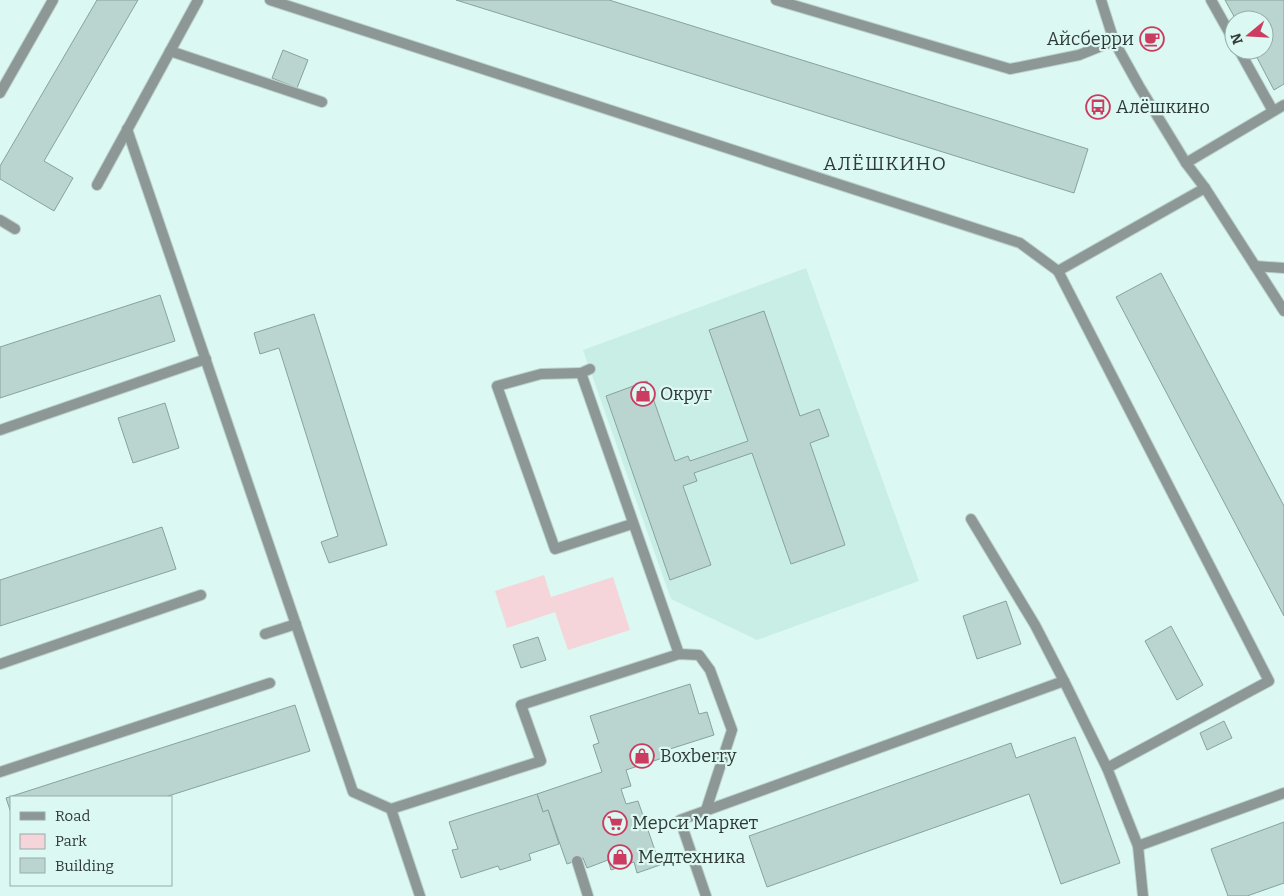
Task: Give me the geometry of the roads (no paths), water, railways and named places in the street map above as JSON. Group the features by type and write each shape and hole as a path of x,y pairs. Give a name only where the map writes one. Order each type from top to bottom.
{"street":[{"path":"0,93 52,0"},
{"path":"97,185 198,0"},
{"path":"270,0 1020,242 1058,270 1269,681 1108,768"},
{"path":"776,0 1010,70 1079,56 1114,41"},
{"path":"1101,0 1114,41 1139,86 1186,163 1205,188 1284,310"},
{"path":"1211,0 1224,23"},
{"path":"170,51 322,102"},
{"path":"1245,60 1273,111"},
{"path":"1186,163 1284,105"},
{"path":"127,129 353,792 391,809 542,761 521,705 679,654 699,655 710,670 732,730 706,810"},
{"path":"1058,270 1205,188"},
{"path":"0,220 15,229"},
{"path":"1255,266 1284,268"},
{"path":"0,430 206,359"},
{"path":"632,524 555,549 497,386 541,374 585,371 632,524 679,654"},
{"path":"971,519 1035,626 1108,768 1138,846 1143,896"},
{"path":"0,664 201,595"},
{"path":"265,634 296,624"},
{"path":"706,896 680,820 1064,681"},
{"path":"0,772 270,683"},
{"path":"1138,846 1284,793"},
{"path":"391,809 420,896"},
{"path":"577,861 588,896"}],"place":[{"name":"Айсберри","path":"1152,39"},
{"name":"Алёшкино","path":"1098,107"},
{"name":"Округ","path":"643,394"},
{"name":"Boxberry","path":"642,756"},
{"name":"Мерси Маркет","path":"615,823"},
{"name":"Медтехника","path":"620,857"}],"district":[{"name":"АЛЁШКИНО","path":"885,163"}]}
